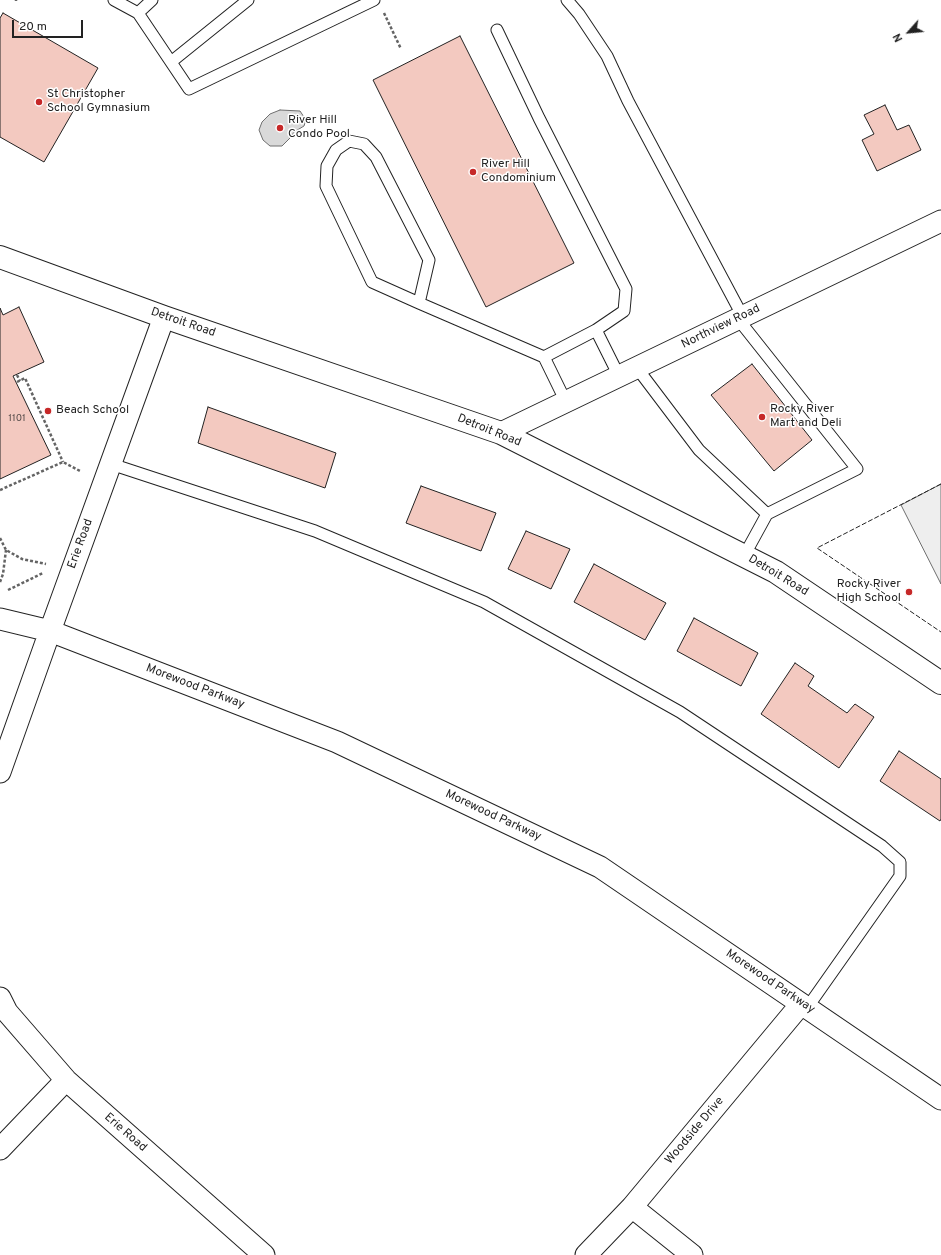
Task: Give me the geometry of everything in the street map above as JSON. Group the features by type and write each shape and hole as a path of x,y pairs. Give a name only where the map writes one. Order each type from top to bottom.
{"main road":[{"name":"Detroit Road","path":"0,257 164,317 501,433 776,572 941,683"}],"street":[{"name":"Northview Road","path":"501,433 941,221"},
{"name":"Erie Road","path":"0,772 164,317"},
{"name":"Morewood Parkway","path":"0,619 50,631 337,742 600,867 941,1099"},
{"name":"Erie Road","path":"0,998 7,1012 66,1080 264,1255"},
{"name":"Woodside Drive","path":"586,1255 632,1207 804,1006"},
{"path":"0,1149 66,1080"},
{"path":"632,1207 692,1255"}],"lane":[{"path":"114,0 138,13 189,89 377,4"},
{"path":"138,13 152,0"},
{"path":"171,62 248,0"},
{"path":"567,0 579,14 607,56 628,101 741,318 857,469 767,514 744,556"},
{"path":"496,30 626,289 624,311 596,330 544,357"},
{"path":"419,303 429,260 376,157 364,144 349,141 336,150 327,166 326,186 372,282 419,303 544,357 566,402"},
{"path":"596,330 628,372 699,450 767,514"},
{"path":"111,464 315,531 484,602 680,712 882,846 900,862 900,876 804,1006"}],"path":[{"path":"377,4 401,49"},
{"path":"17,375 18,381 25,378 63,462 80,472"},
{"path":"0,490 63,462"},
{"path":"0,538 6,550 3,574 0,582"},
{"path":"6,550 22,559 46,564"},
{"path":"8,590 43,573"}],"shaded area":[{"name":"River Hill Condo Pool","path":"280,110 300,111 304,117 305,123 304,126 294,132 282,146 270,146 263,140 259,130 262,122 270,114"},
{"path":"941,484 941,584 901,505"}],"building":[{"name":"St Christopher School Gymnasium","path":"3,13 98,68 44,162 0,137 0,18"},
{"name":"River Hill Condominium","path":"460,36 574,263 486,307 373,80"},
{"path":"885,105 897,130 909,125 921,150 877,171 862,140 874,134 864,115"},
{"name":"Beach School","path":"19,307 44,362 13,376 51,455 0,479 0,308 3,315"},
{"name":"Rocky River Mart and Deli","path":"752,364 812,440 774,471 711,395"},
{"path":"208,407 336,453 325,488 198,443"},
{"path":"421,486 496,513 481,551 406,523"},
{"path":"526,531 570,549 551,589 508,569"},
{"path":"594,564 666,603 645,640 574,602"},
{"path":"694,618 758,653 741,686 677,651"},
{"path":"795,663 814,676 808,686 847,713 855,704 874,717 839,768 761,714"},
{"path":"899,751 941,779 940,821 880,781"}],"fence":[{"path":"941,484 817,548 941,632"}],"place":[{"name":"St Christopher School Gymnasium","path":"39,102"},
{"name":"River Hill Condo Pool","path":"280,128"},
{"name":"River Hill Condominium","path":"473,172"},
{"name":"Beach School","path":"48,411"},
{"name":"Rocky River Mart and Deli","path":"762,417"},
{"name":"Rocky River High School","path":"909,592"}]}
